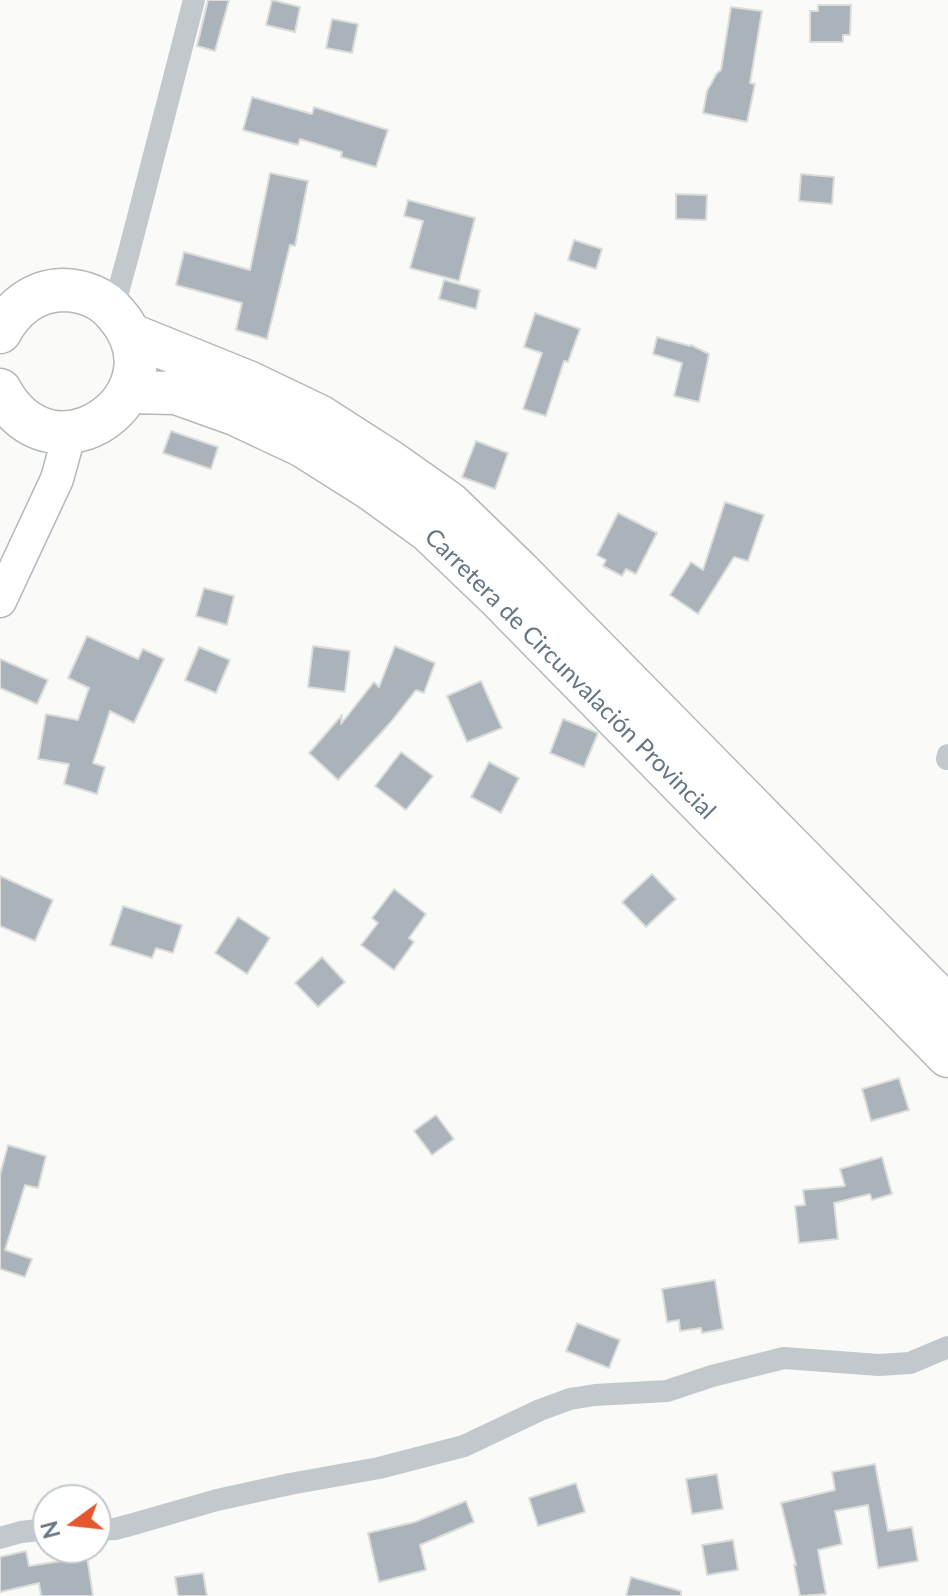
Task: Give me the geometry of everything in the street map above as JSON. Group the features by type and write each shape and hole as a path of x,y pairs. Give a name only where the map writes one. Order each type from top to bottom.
{"highway":[{"name":"Carretera de Circunvalación Provincial","path":"0,331 18,307 44,293 73,290 88,294 101,300 121,322 319,416 450,504 948,1007"},
{"path":"0,390 6,402 28,422 41,428 70,432 99,424 121,404 133,378 134,348 121,322"},
{"name":"Carretera de Circunvalación Provincial","path":"128,392 176,393 235,414 303,446 429,531 497,596 948,1056"}],"street":[{"path":"121,322 129,252 194,0"},
{"path":"0,601 57,479 70,432"},
{"path":"112,1528 217,1500 379,1468 464,1446 570,1399 667,1391 784,1358 879,1365 910,1363 948,1347"},
{"path":"0,1538 32,1531"}],"building":[{"path":"208,0 229,0 215,51 197,46"},
{"path":"272,0 300,7 295,32 266,25"},
{"path":"818,5 851,5 850,35 843,35 843,42 810,42 810,11 818,11"},
{"path":"731,7 762,11 750,83 755,84 747,122 703,113 707,91 721,70"},
{"path":"332,19 358,24 352,53 326,48"},
{"path":"252,97 312,114 314,107 388,130 376,167 341,157 342,152 300,139 298,145 243,130"},
{"path":"270,173 308,181 295,246 290,245 267,339 236,330 242,303 176,285 184,252 250,270"},
{"path":"801,174 834,177 832,204 799,201"},
{"path":"676,194 707,195 706,220 676,219"},
{"path":"408,200 475,218 459,281 410,268 423,221 404,216"},
{"path":"574,240 602,249 596,269 568,260"},
{"path":"444,280 480,290 476,309 439,299"},
{"path":"535,313 580,329 568,362 564,361 546,416 523,409 542,353 524,347"},
{"path":"657,337 691,345 709,354 699,402 674,396 682,363 653,354"},
{"path":"171,431 218,447 211,469 163,453"},
{"path":"476,441 508,453 495,489 462,477"},
{"path":"725,502 764,515 748,561 734,557 698,614 670,595 691,562 703,570"},
{"path":"618,513 657,533 636,574 626,569 622,576 603,566 606,560 597,555"},
{"path":"204,588 234,596 227,625 196,616"},
{"path":"87,636 138,659 143,649 164,659 134,723 110,711 93,763 105,767 97,794 64,784 69,764 38,759 46,714 78,720 89,688 68,678"},
{"path":"313,646 350,651 345,692 308,687"},
{"path":"395,646 435,663 424,693 416,690 338,780 309,753 342,715 341,724 374,682 379,687"},
{"path":"199,647 230,660 216,693 185,680"},
{"path":"0,659 48,680 37,704 0,688"},
{"path":"481,681 502,728 467,742 447,696"},
{"path":"563,719 598,733 584,767 550,753"},
{"path":"401,752 433,776 406,810 375,786"},
{"path":"489,762 519,778 501,813 471,797"},
{"path":"652,874 676,899 646,927 622,902"},
{"path":"0,876 53,900 35,941 0,926"},
{"path":"394,889 426,914 409,938 414,942 394,970 361,945 378,923 372,918"},
{"path":"123,906 182,925 173,953 156,948 152,958 110,945"},
{"path":"238,917 270,938 247,974 215,953"},
{"path":"322,957 345,982 318,1007 295,983"},
{"path":"899,1078 909,1110 871,1121 862,1089"},
{"path":"436,1115 454,1139 432,1155 414,1131"},
{"path":"8,1145 46,1156 38,1188 25,1185 5,1250 32,1259 25,1277 0,1269 0,1175"},
{"path":"882,1157 892,1194 872,1200 870,1194 834,1203 838,1239 799,1243 795,1206 805,1205 803,1190 845,1186 840,1169"},
{"path":"715,1280 723,1329 702,1333 701,1328 680,1331 679,1320 667,1322 662,1289"},
{"path":"577,1323 620,1340 609,1368 566,1351"},
{"path":"875,1464 888,1531 912,1527 918,1561 878,1568 868,1505 835,1511 842,1544 818,1550 826,1594 800,1596 781,1503 835,1490 832,1472"},
{"path":"717,1474 723,1509 692,1514 686,1479"},
{"path":"576,1483 585,1512 538,1526 529,1498"},
{"path":"466,1501 474,1522 420,1545 426,1570 379,1582 368,1533 415,1522"},
{"path":"733,1540 738,1570 707,1575 702,1545"},
{"path":"26,1551 29,1566 88,1564 93,1596 41,1596 39,1583 0,1592 0,1557"},
{"path":"203,1573 207,1596 178,1596 175,1577"},
{"path":"631,1577 681,1591 681,1596 626,1596"}]}
